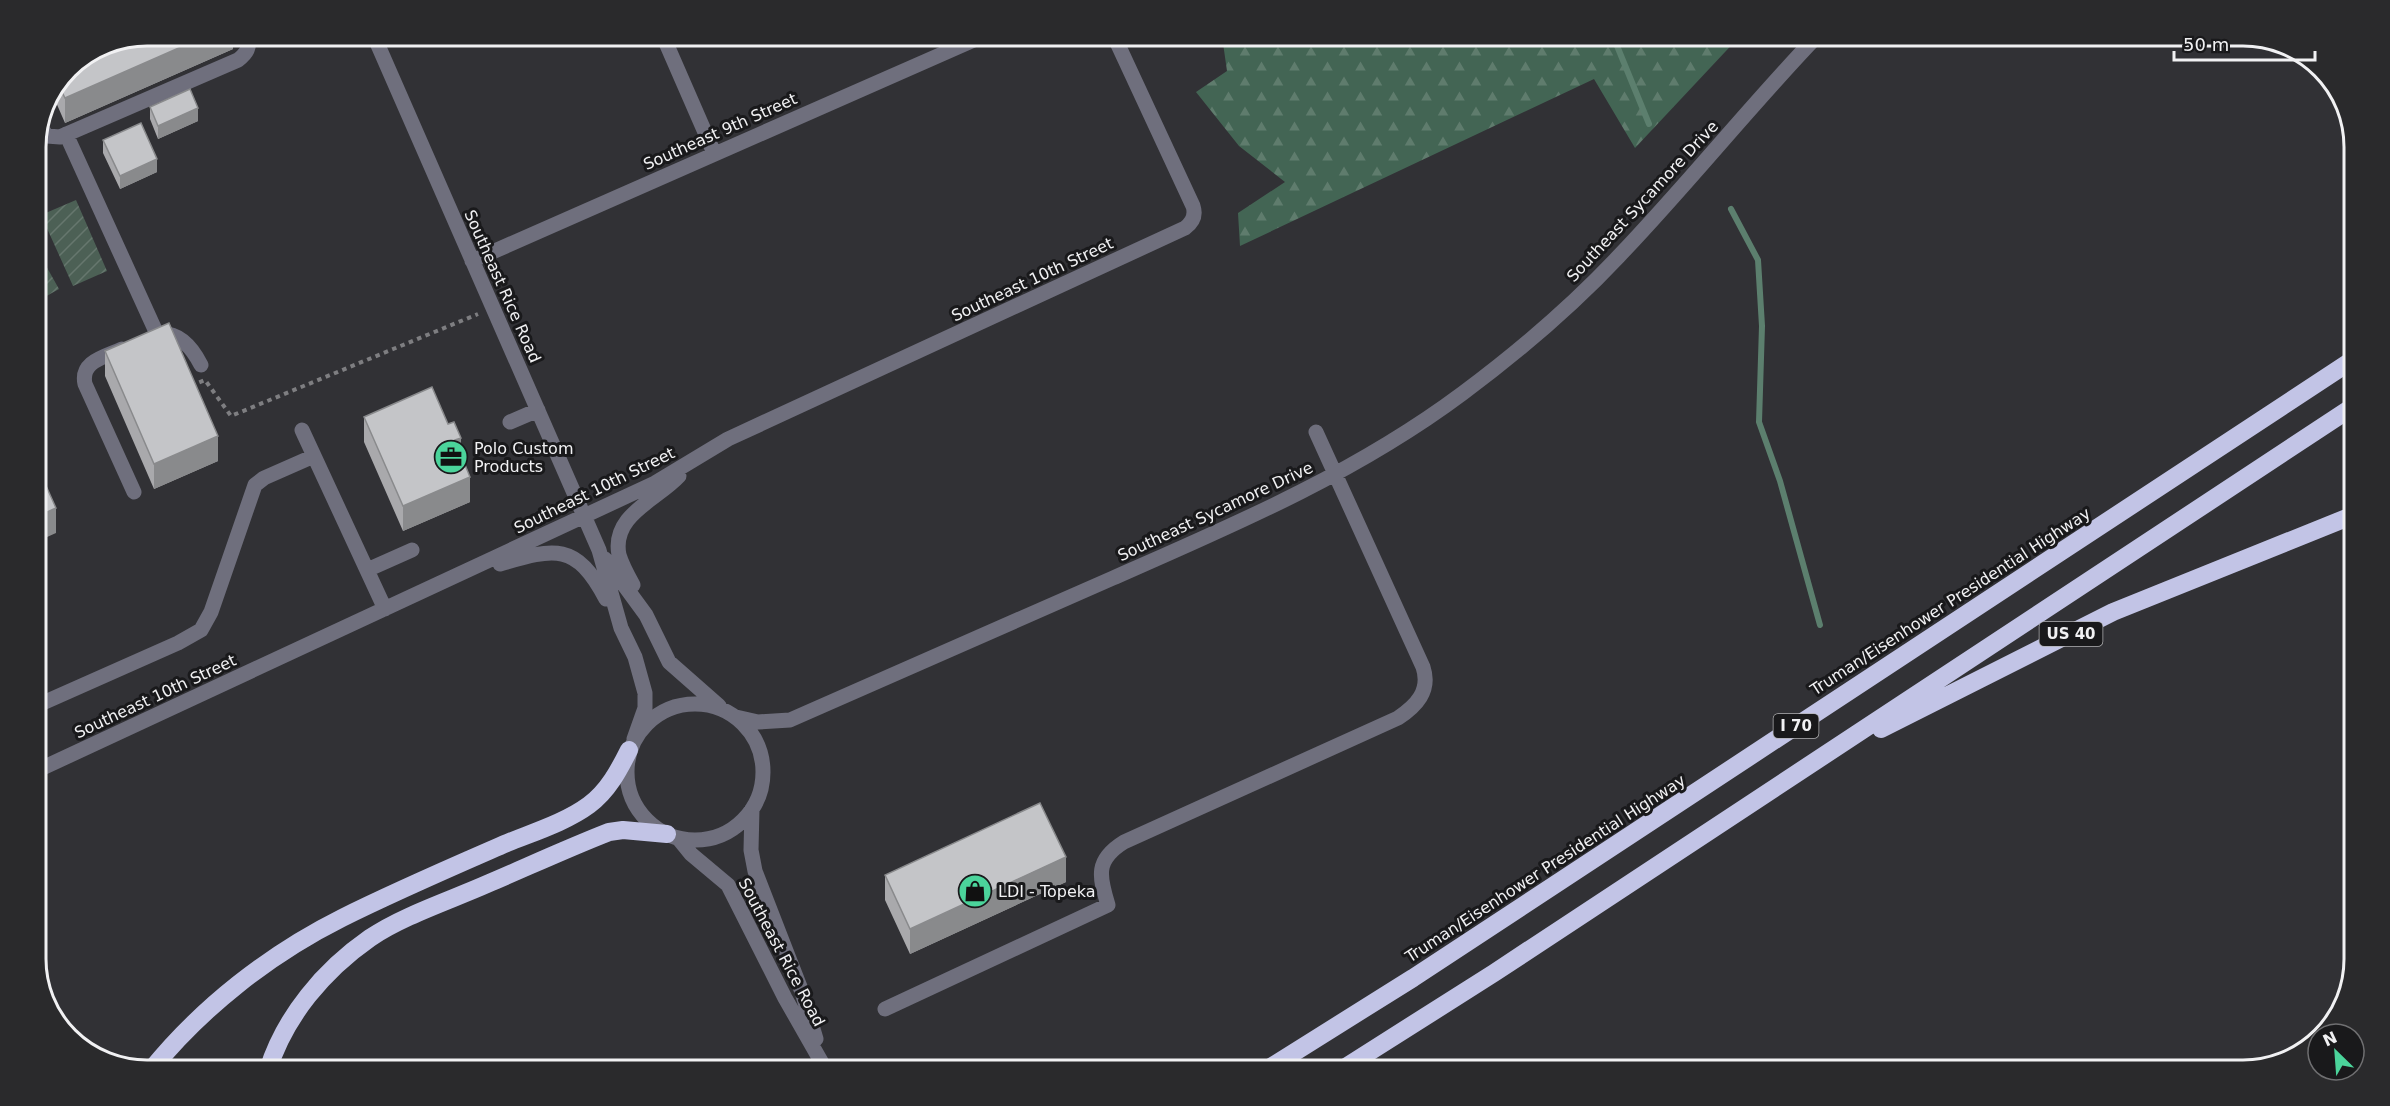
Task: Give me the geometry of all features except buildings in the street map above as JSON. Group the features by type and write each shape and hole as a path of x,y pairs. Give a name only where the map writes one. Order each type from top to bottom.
{"highway":[{"path":"2324,379 2343,363"},
{"name":"Truman/Eisenhower Presidential Highway","path":"1282,1060 1452,953 2343,366"},
{"name":"I 70","path":"1357,1060 1494,973 2343,413"},
{"name":"US 40","path":"1797,773 2113,612 2343,519"},
{"path":"161,1060 190,1026 226,994 261,967 339,919 557,822 589,805 618,773 632,745"},
{"path":"272,1060 286,1029 321,979 371,937 411,917 609,832 623,830 673,836"}],"street":[{"path":"48,136 53,138 66,134 238,60 247,52 249,46"},
{"name":"Southeast Rice Road","path":"378,46 598,550 621,628 635,657 645,693 645,708 632,745"},
{"path":"667,46 714,153"},
{"name":"Southeast 9th Street","path":"472,261 960,46"},
{"name":"Southeast 10th Street","path":"47,766 655,483 728,439 1190,225 1194,216 1193,206 1119,46"},
{"name":"Southeast Sycamore Drive","path":"736,717 758,722 789,720 1246,520 1335,475 1462,394 1566,308 1661,212 1808,46"},
{"path":"66,134 146,338"},
{"path":"134,492 85,384 83,376 85,368 92,362 146,338 173,335 181,339 196,354 201,365"},
{"path":"510,422 538,410"},
{"path":"302,430 386,609"},
{"path":"885,1010 1108,905 1101,871 1104,859 1111,850 1124,842 1398,718 1418,702 1427,678 1423,667 1316,432"},
{"path":"47,701 201,630 212,612 255,485 264,478 314,456"},
{"path":"646,615 620,556 620,537 623,525 631,514 673,482 693,460"},
{"path":"367,570 412,550"},
{"name":"Southeast Rice Road","path":"598,550 646,615 669,662 721,708"},
{"path":"454,577 543,552 556,552 577,560 594,576 621,628"},
{"path":"696,703 721,708 736,717 747,727 761,753 763,782 752,809 736,826 703,840 673,836 652,826 640,814 632,800 627,783 626,767 632,745 650,720 672,707 696,703"},
{"name":"Southeast Rice Road","path":"752,809 751,850 755,871 802,992 822,1060"},
{"name":"Southeast Rice Road","path":"673,836 728,885 742,908 785,998 821,1060"}],"path":[{"path":"186,388 205,380 231,416 478,314"}],"green space":[{"path":"1223,46 1731,46 1635,148 1594,79 1240,246 1238,213 1285,182 1239,146 1196,92 1227,71"},
{"path":"76,200 107,271 73,286 47,228 47,212"},
{"path":"47,268 59,289 47,296"}],"waterway":[{"path":"1617,46 1649,124"},
{"path":"1731,209 1758,260 1762,326 1759,422 1780,481 1820,625"}],"place":[{"name":"Polo Custom Products","path":"451,457"},
{"name":"LDI - Topeka","path":"975,891"}]}
